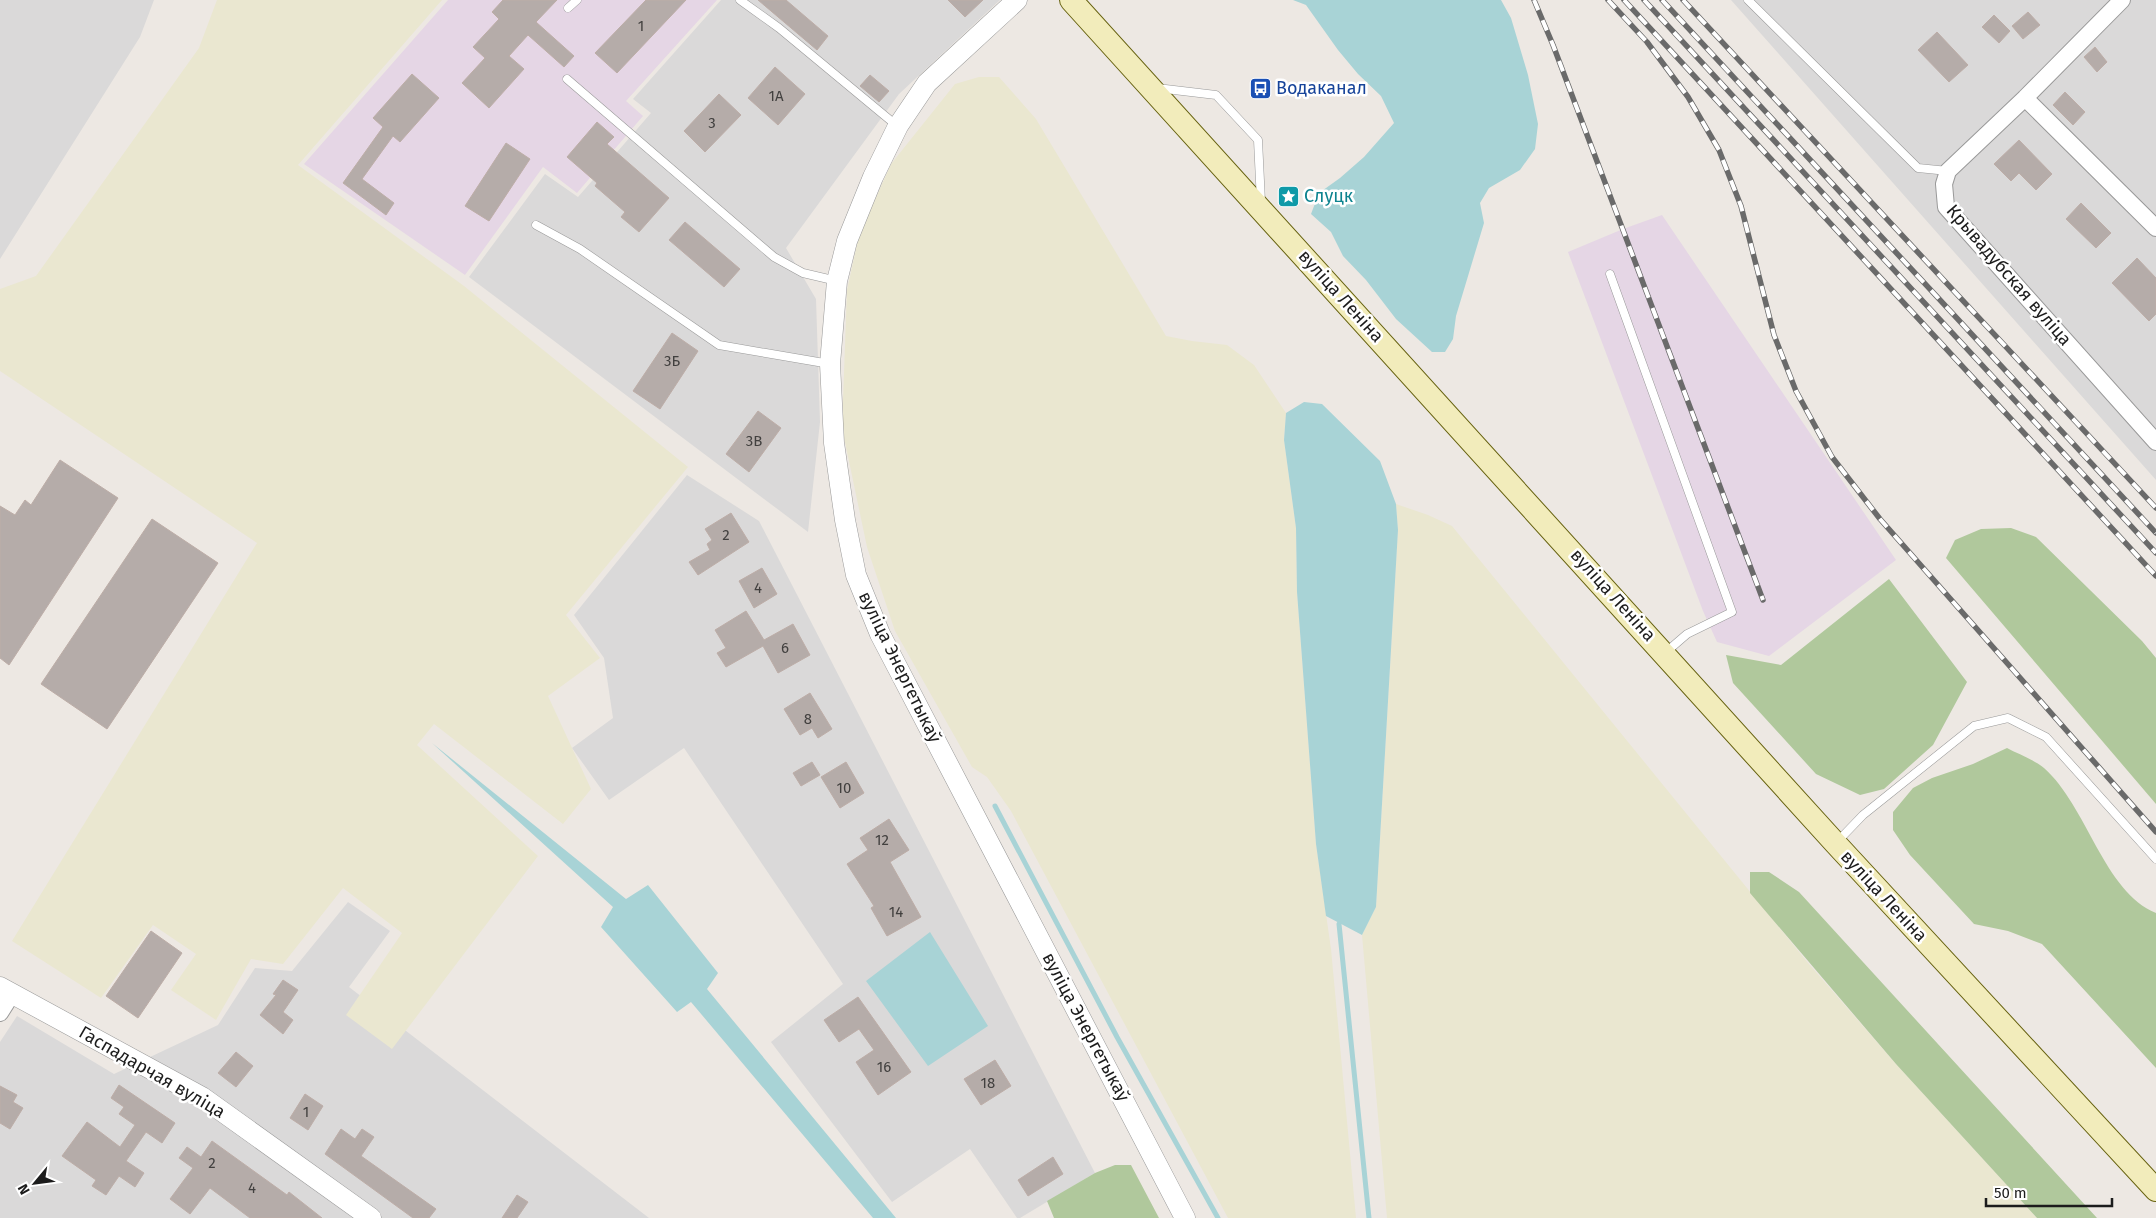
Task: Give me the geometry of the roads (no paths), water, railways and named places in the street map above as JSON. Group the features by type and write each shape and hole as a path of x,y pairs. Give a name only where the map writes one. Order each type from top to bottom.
{"main road":[{"name":"вуліца Леніна","path":"1071,0 1152,87 1836,844 2156,1190"}],"street":[{"name":"вуліца Энергетыкаў","path":"1017,0 927,83 898,126 872,178 847,241 837,281 830,364 834,443 845,520 856,575 880,634 1185,1218"},
{"path":"1948,171 2122,0"},
{"path":"2024,98 2156,228"},
{"name":"Крывадубская вуліца","path":"1948,171 1944,184 1946,207 2156,442"},
{"path":"0,1013 6,991"},
{"name":"Гаспадарчая вуліца","path":"6,991 202,1097 371,1218"}],"lane":[{"path":"568,8 577,0"},
{"path":"740,0 779,28 898,126"},
{"path":"1748,0 1918,168 1948,171"},
{"path":"567,79 774,257 803,273 837,281"},
{"path":"1152,87 1216,95 1258,140 1262,209"},
{"path":"536,225 580,249 719,345 830,364"},
{"path":"1610,274 1732,612 1687,634 1665,653"},
{"path":"1836,844 1863,815 1974,726 2008,718 2046,737 2156,859"}],"water":[{"path":"1293,0 1501,0 1511,18 1528,75 1538,124 1535,149 1520,170 1489,188 1480,203 1484,223 1456,316 1453,339 1445,352 1432,352 1396,319 1366,280 1343,256 1331,232 1311,214 1319,193 1364,157 1394,123 1381,96 1358,74 1338,50 1306,5"},
{"path":"1304,402 1322,404 1380,461 1396,504 1398,530 1376,907 1362,935 1326,916 1316,844 1297,592 1296,528 1284,440 1286,413"},
{"path":"432,743 626,899 648,885 718,973 707,989 896,1218 873,1218 691,1002 677,1012 601,927 613,907"},
{"path":"930,932 988,1026 928,1066 866,981"}],"waterway":[{"path":"995,806 1117,1037 1218,1218"},
{"path":"1339,924 1369,1218"}],"railway":[{"path":"1534,0 1553,45 1763,600"},
{"path":"1608,0 1647,42 1688,97 1719,150 1741,206 1774,335 1796,391 1832,457 1880,519 2156,832"},
{"path":"1624,0 2156,576"},
{"path":"1644,0 2156,553"},
{"path":"1662,0 2156,533"},
{"path":"1683,0 2156,508"}],"place":[{"name":"Водаканал","path":"1260,88"},
{"name":"Слуцк","path":"1288,196"}]}
